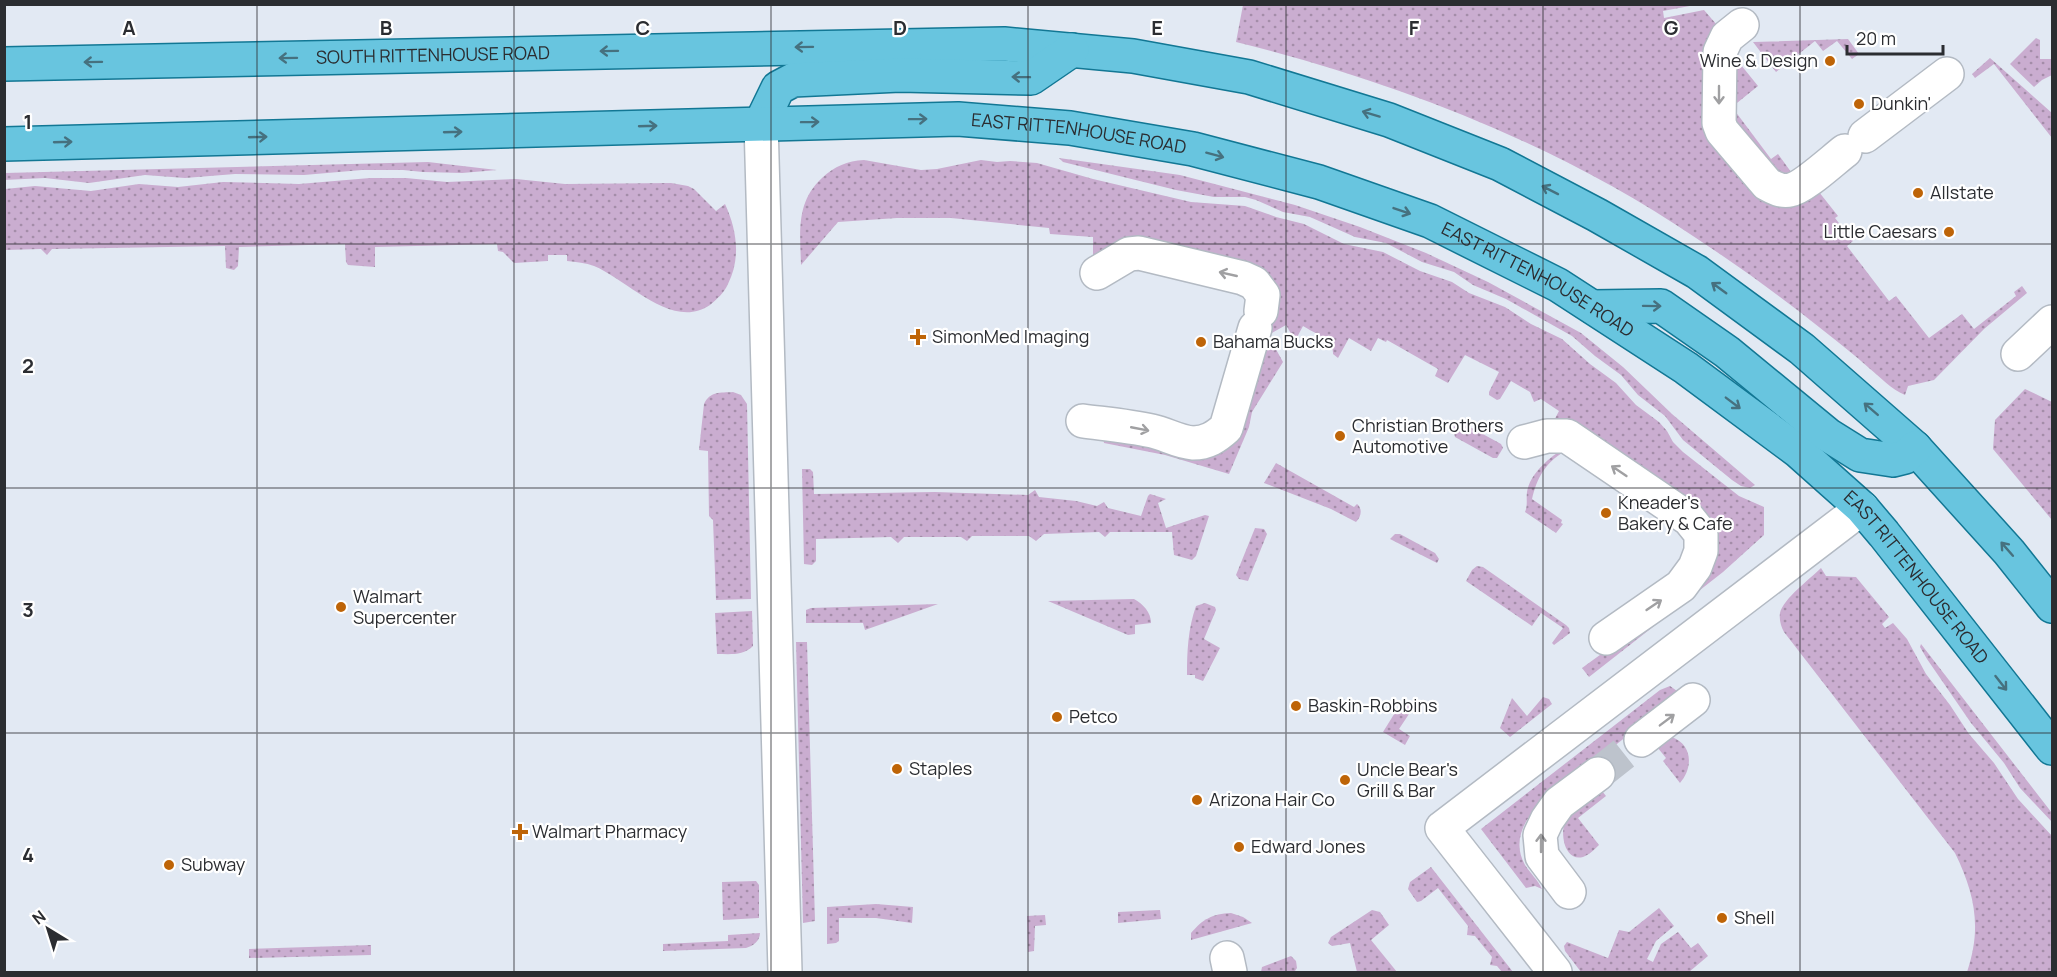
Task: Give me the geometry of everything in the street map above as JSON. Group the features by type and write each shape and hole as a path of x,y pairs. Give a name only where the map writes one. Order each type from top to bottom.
{"main road":[{"name":"SOUTH RITTENHOUSE ROAD","path":"4,64 1004,44 1072,50"},
{"path":"4,144 761,123 778,88 794,80 900,75 1031,78 1072,50 1133,56 1249,77 1389,120 1500,164 1597,215 1697,272 1802,349 1916,448 2009,552 2052,606"},
{"name":"EAST RITTENHOUSE ROAD","path":"761,123 958,118 1070,128 1193,149 1319,182 1430,221 1558,285 1686,368 1789,445 1862,508 2052,748"},
{"path":"1593,307 1662,306 1727,352 1828,435 1860,455 1893,460 1905,457 1916,448"}],"lane":[{"path":"1742,25 1727,37 1720,52 1719,123 1722,131 1767,184 1777,189 1788,191 1799,187 1947,74"},
{"path":"761,123 785,971"},
{"path":"1083,421 1138,428 1194,443 1213,439 1226,428 1258,320 1263,295 1249,280 1139,253 1129,254 1097,273"},
{"path":"2018,354 2052,322"},
{"path":"1524,442 1547,436 1567,436 1689,519 1701,534 1701,551 1695,567 1682,586 1606,638"},
{"path":"1555,972 1442,828 1862,508"},
{"path":"1641,740 1693,700"},
{"path":"1569,892 1542,856 1540,835 1559,803 1598,774"}],"shaded area":[{"path":"1243,5 1695,5 1663,11 1664,18 1704,10 1717,25 1711,39 1755,187 1819,192 1838,216 1835,218 1853,241 1847,246 1889,301 1896,296 1929,338 1962,314 1974,329 2016,296 2014,292 2022,286 2027,293 1984,329 1934,380 1908,386 1905,395 1745,271 1643,204 1588,173 1532,145 1415,97 1356,76 1236,42"},
{"path":"2036,38 2040,40 2040,59 2052,59 2052,75 2034,87 2010,64"},
{"path":"1848,39 1859,54 1852,59 1837,41 1823,51 1815,41 1776,72 1753,42"},
{"path":"1733,55 1758,86 1732,107 1771,159 1778,154 1794,176 1784,180 1730,125"},
{"path":"1990,58 2052,113 2052,138 1994,64 1975,78 1972,74"},
{"path":"1059,158 1180,175 1295,205 1426,253 1488,282 1581,333 1623,367 1672,414 1755,485 1750,488 1741,486 1732,480 1683,440 1665,416 1638,395 1621,375 1572,336 1506,299 1473,285 1454,272 1422,262 1386,243 1355,237 1310,217 1283,212 1256,200 1245,197 1214,197 1176,190 1063,162"},
{"path":"864,160 921,170 981,160 1037,163 1191,202 1245,206 1304,224 1344,244 1383,252 1420,271 1452,282 1469,293 1505,307 1531,324 1562,339 1616,383 1636,405 1659,422 1683,452 1739,496 1764,507 1764,535 1723,572 1589,677 1582,668 1681,596 1712,553 1549,430 1559,411 1541,399 1534,402 1530,392 1511,381 1500,399 1497,400 1489,395 1489,392 1499,372 1465,355 1448,383 1435,376 1438,369 1387,340 1386,342 1378,338 1371,351 1349,338 1338,358 1333,354 1327,341 1303,326 1294,343 1286,325 1268,335 1283,362 1252,412 1249,427 1229,474 1165,455 1104,443 1103,438 1202,452 1271,298 1093,259 1093,237 1050,234 1049,228 951,218 897,218 838,222 801,265 801,218 814,187 837,167"},
{"path":"428,162 497,170 462,173 362,170 304,175 235,174 185,178 145,175 89,183 45,178 4,180 5,173"},
{"path":"370,178 406,178 447,182 516,179 565,184 671,183 688,186 716,211 725,204 735,234 735,264 726,287 713,303 696,311 681,312 650,300 594,266 567,261 567,255 548,255 548,261 514,263 503,252 498,251 497,244 375,247 375,267 348,265 345,244 239,247 238,266 234,270 226,268 225,246 52,249 47,255 41,249 5,250 5,189 35,186 91,191 139,184 178,187 223,182 299,184"},
{"path":"2025,389 2052,402 2052,520 1993,449 1995,420"},
{"path":"733,392 741,395 747,404 751,599 716,600 713,520 709,516 708,451 699,450 706,400 716,394"},
{"path":"1461,422 1501,444 1503,448 1497,458 1455,437 1453,429"},
{"path":"1561,450 1564,452 1543,472 1536,484 1532,499 1562,520 1563,524 1556,533 1525,512 1527,492 1535,473"},
{"path":"1276,463 1354,507 1357,504 1361,511 1358,520 1356,522 1331,509 1264,483"},
{"path":"802,469 810,469 813,472 814,494 935,492 1028,495 1035,490 1039,497 1097,506 1104,502 1108,508 1141,516 1150,494 1166,499 1158,503 1166,528 1205,515 1209,516 1196,556 1192,560 1174,555 1172,532 1110,532 1105,537 1099,532 1044,534 1036,541 1029,536 972,536 967,541 961,537 904,537 898,543 891,537 816,539 816,561 812,565 804,564"},
{"path":"1255,528 1264,529 1267,534 1248,581 1239,579 1236,575"},
{"path":"1395,534 1400,534 1435,553 1439,559 1437,563 1390,539"},
{"path":"1477,566 1483,567 1566,625 1570,633 1554,645 1552,643 1563,628 1541,613 1532,626 1466,581"},
{"path":"1821,568 1826,576 1856,577 1889,617 1882,624 1885,628 1893,623 1907,639 1926,674 1969,734 1994,763 2018,799 2052,836 2052,972 1967,972 1974,941 1974,911 1972,897 1955,853 1782,627 1780,613 1782,607"},
{"path":"1134,599 1146,609 1151,623 1135,625 1135,634 1128,635 1048,601"},
{"path":"1205,603 1215,607 1216,610 1204,639 1220,648 1203,681 1195,678 1195,675 1187,675 1187,657 1196,606"},
{"path":"938,604 865,630 863,623 806,623 806,610 811,608"},
{"path":"752,611 753,646 741,653 717,654 715,613"},
{"path":"796,642 807,642 815,921 803,923"},
{"path":"1921,644 2052,813 2052,822 2020,788 2004,763 1971,723 1927,659 1920,647"},
{"path":"1670,686 1679,695 1537,807 1527,820 1521,834 1521,857 1542,889 1535,886 1526,888 1481,829 1660,690"},
{"path":"1543,697 1549,699 1552,704 1510,737 1500,728 1512,698 1527,716"},
{"path":"1406,701 1413,708 1399,729 1410,736 1405,745 1383,732 1401,703"},
{"path":"1672,737 1684,745 1689,757 1687,771 1680,783 1663,761 1666,758 1653,742"},
{"path":"1598,786 1606,796 1578,818 1599,845 1585,856 1576,857 1571,855 1564,843 1565,822 1573,808"},
{"path":"1431,867 1513,972 1502,972 1497,966 1490,965 1492,957 1475,936 1467,935 1468,926 1438,888 1417,902 1408,889 1410,882"},
{"path":"756,881 759,885 759,918 723,920 722,882"},
{"path":"876,904 913,907 912,923 876,918 839,918 839,941 827,944 827,907"},
{"path":"1659,908 1674,926 1656,941 1647,959 1653,962 1661,944 1678,932 1691,948 1698,943 1708,956 1689,972 1581,972 1565,951 1564,946 1567,942 1608,958 1619,930 1629,932"},
{"path":"1160,910 1161,919 1118,923 1118,912"},
{"path":"1372,910 1380,912 1389,925 1371,940 1397,972 1357,972 1350,943 1332,946 1328,943 1331,937"},
{"path":"1231,913 1252,923 1191,940 1191,933 1204,921 1213,916"},
{"path":"1045,915 1046,925 1035,926 1034,951 1028,952 1027,916"},
{"path":"760,933 756,943 746,948 663,951 663,944 728,941 728,935"},
{"path":"371,945 371,955 249,958 249,949"},
{"path":"1291,956 1296,961 1295,971 1261,972 1262,967"}],"tunnel":[{"path":"1598,774 1641,740"}],"place":[{"name":"Wine & Design","path":"1830,61"},
{"name":"Dunkin'","path":"1859,104"},
{"name":"Allstate","path":"1918,193"},
{"name":"Little Caesars","path":"1949,232"},
{"name":"SimonMed Imaging","path":"918,337"},
{"name":"Bahama Bucks","path":"1201,342"},
{"name":"Christian Brothers Automotive","path":"1340,436"},
{"name":"Kneader's Bakery & Cafe","path":"1606,513"},
{"name":"Walmart Supercenter","path":"341,607"},
{"name":"Baskin-Robbins","path":"1296,706"},
{"name":"Petco","path":"1057,717"},
{"name":"Staples","path":"897,769"},
{"name":"Uncle Bear's Grill & Bar","path":"1345,780"},
{"name":"Arizona Hair Co","path":"1197,800"},
{"name":"Walmart Pharmacy","path":"520,832"},
{"name":"Edward Jones","path":"1239,847"},
{"name":"Subway","path":"169,865"},
{"name":"Shell","path":"1722,918"}]}
